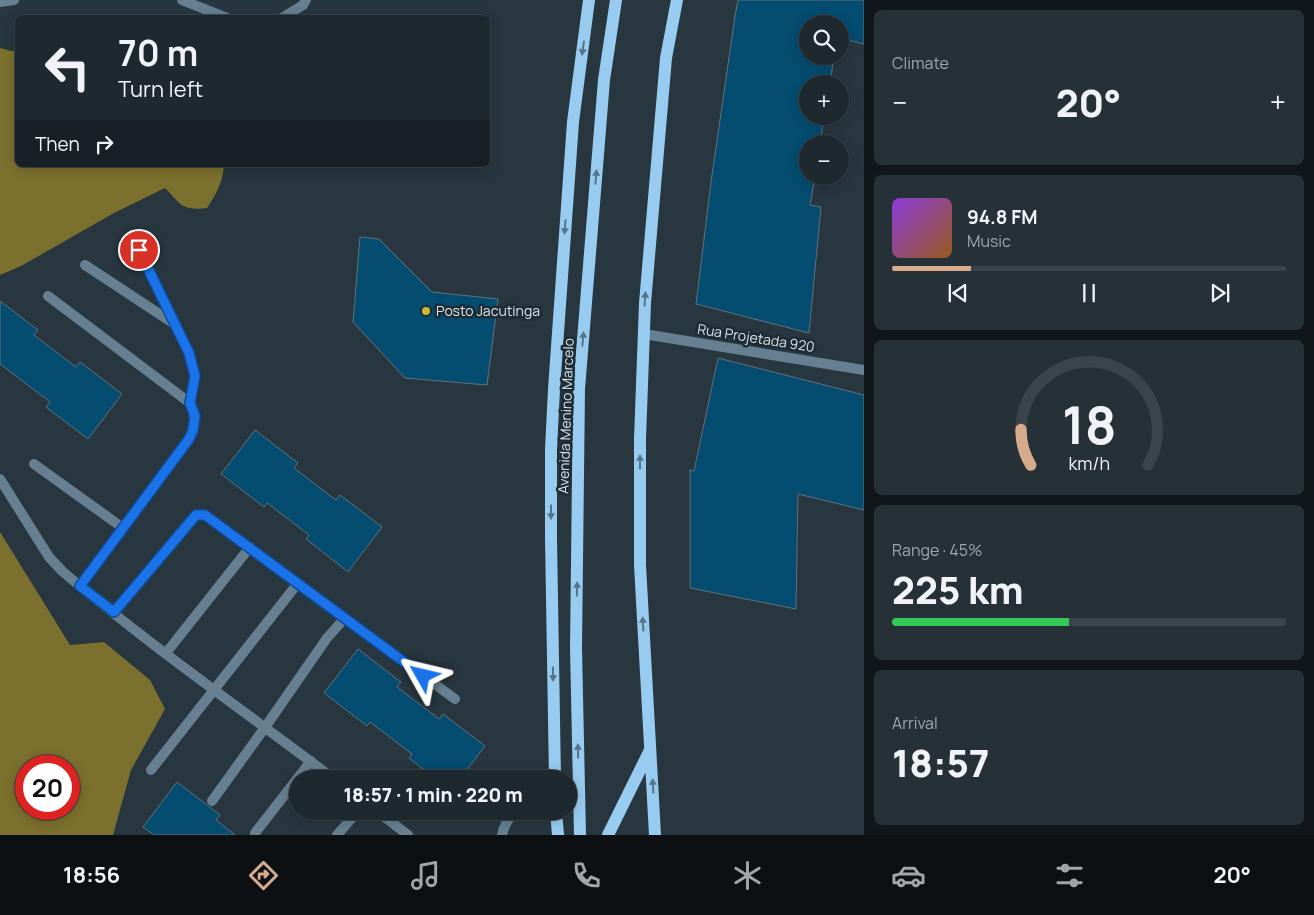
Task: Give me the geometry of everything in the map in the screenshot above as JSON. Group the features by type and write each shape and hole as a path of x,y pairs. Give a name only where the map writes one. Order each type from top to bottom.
{"main road":[{"name":"Avenida Menino Marcelo","path":"555,770 551,449 573,122 589,0"},
{"name":"Avenida Menino Marcelo","path":"580,835 576,648 579,390 604,80 616,0"},
{"path":"655,835 640,565 640,439 645,303 666,58 677,0"},
{"path":"608,835 651,747"},
{"path":"557,820 558,835"}],"street":[{"path":"0,2 14,0"},
{"path":"182,0 220,15"},
{"path":"287,15 303,5 306,0"},
{"path":"80,586 189,439 193,430 195,416 190,403 195,376 189,353 132,235"},
{"path":"85,265 176,325"},
{"path":"48,296 190,403"},
{"name":"Rua Projetada 920","path":"644,334 864,370"},
{"path":"34,464 123,528"},
{"path":"0,479 49,557 62,571 214,690 266,726 322,770"},
{"path":"114,612 196,515 205,515 455,699"},
{"path":"166,653 250,547"},
{"path":"151,770 298,583"},
{"path":"212,801 328,638 345,618"},
{"path":"255,833 311,761"},
{"path":"337,835 350,820"},
{"path":"389,820 408,835"},
{"path":"502,835 503,827 507,820"}],"shaded area":[{"path":"0,48 15,51 15,167 224,167 218,188 207,208 198,209 182,205 165,188 114,213 21,266 0,275"},
{"path":"0,532 70,645 104,642 150,680 165,709 131,770 113,835 0,835"}],"building":[{"path":"738,0 864,0 864,44 849,40 849,15 799,15 799,65 833,65 831,75 799,75 799,125 823,125 821,135 799,135 799,185 813,185 810,205 821,207 809,333 696,304 711,182"},
{"name":"Posto Jacutinga","path":"360,237 379,239 432,292 498,299 487,385 405,378 353,322"},
{"path":"0,301 38,330 34,335 76,367 80,362 122,394 88,439 46,407 50,402 0,364"},
{"path":"718,358 864,395 864,510 798,494 796,609 690,588 690,470 694,471"},
{"path":"255,430 298,463 294,468 336,500 340,495 382,527 348,572 306,539 309,535 267,503 264,507 221,474"},
{"path":"358,649 401,682 397,687 439,719 443,714 485,746 467,770 424,770 409,758 412,754 370,722 367,726 324,693"},
{"path":"177,782 220,815 216,820 235,835 154,835 143,827"}],"place":[{"name":"Posto Jacutinga","path":"426,311"}],"route":[{"path":"139,250 189,353 195,376 190,403 195,416 193,430 189,439 80,586 114,612 196,515 205,515 423,676"}]}
